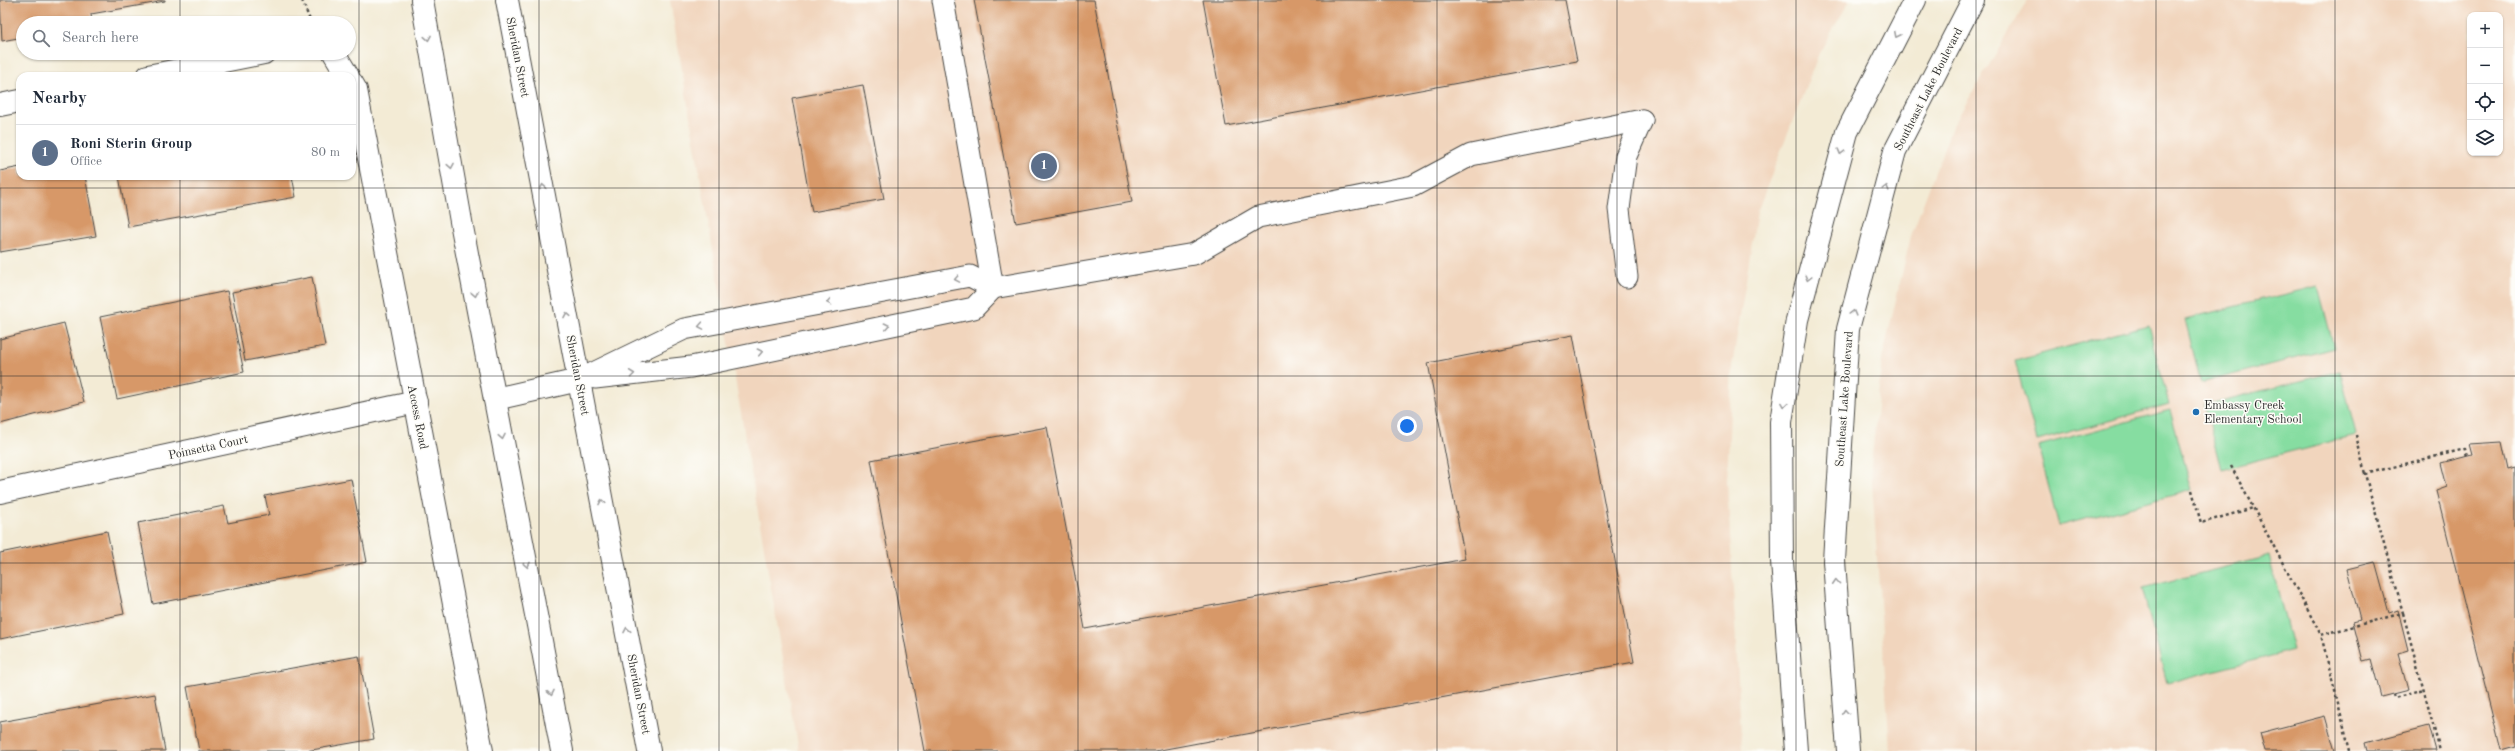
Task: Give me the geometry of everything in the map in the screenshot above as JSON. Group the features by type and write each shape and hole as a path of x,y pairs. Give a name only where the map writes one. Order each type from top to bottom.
{"street":[{"path":"422,0 495,399 562,751"},
{"name":"Sheridan Street","path":"507,0 650,751"},
{"path":"1796,751 1782,561 1781,422 1797,320 1847,132 1915,0"},
{"name":"Southeast Lake Boulevard","path":"1848,751 1834,561 1848,329 1895,151 1973,0"},
{"path":"168,72 229,60"},
{"path":"338,60 346,72"},
{"name":"Access Road","path":"356,90 482,751"},
{"path":"0,105 16,102"},
{"path":"495,399 579,380"},
{"name":"Poinsetta Court","path":"0,492 416,402"}],"lane":[{"path":"943,0 993,288"},
{"path":"579,380 691,366 974,308 993,288 1194,254 1258,217 1413,186 1471,155 1642,120 1626,156 1619,209 1627,277"},
{"path":"579,380 684,329 970,276 993,288"}],"path":[{"path":"302,0 308,16"},
{"path":"2356,435 2365,474 2440,751"},
{"path":"2365,474 2465,449 2467,457"},
{"path":"2231,466 2321,635 2350,751"},
{"path":"2192,490 2201,522 2253,508"},
{"path":"2321,635 2403,613"},
{"path":"2393,694 2394,698 2424,690"}],"shaded area":[{"path":"670,0 1850,0 1819,53 1757,212 1732,366 1727,481 1742,751 799,751"},
{"name":"Embassy Creek Elementary School","path":"2028,0 2515,0 2515,751 1890,751 1871,466 1882,359 1911,236 1952,127"}],"green space":[{"path":"2318,286 2334,348 2201,383 2185,319"},
{"path":"2148,325 2169,404 2037,441 2015,361"},
{"path":"2340,371 2356,435 2222,469 2205,405"},
{"path":"2170,410 2192,490 2059,526 2038,446"},
{"path":"2269,556 2293,650 2167,683 2142,588"}],"building":[{"path":"0,0 165,0 91,14 91,16 16,16 16,38 2,41"},
{"path":"974,0 1094,0 1132,202 1016,223"},
{"path":"1203,0 1565,0 1577,61 1226,126"},
{"path":"863,85 884,199 812,212 792,98"},
{"path":"16,168 16,180 86,180 96,236 0,252 0,171"},
{"path":"120,180 293,180 296,197 128,227"},
{"path":"312,277 325,346 245,361 232,292"},
{"path":"227,291 244,372 117,399 100,317"},
{"path":"64,323 84,402 0,424 0,339"},
{"path":"1573,335 1634,662 1155,751 925,751 871,460 1047,427 1085,629 1465,559 1428,363"},
{"path":"2502,442 2508,470 2515,468 2515,746 2501,750 2436,491 2447,487 2441,463 2472,455 2469,444"},
{"path":"351,479 367,562 153,604 138,523 224,506 228,523 269,515 265,496"},
{"path":"107,531 124,614 0,639 0,553"},
{"path":"2375,562 2389,613 2398,610 2408,650 2398,653 2408,690 2381,697 2371,659 2363,661 2353,622 2360,620 2347,569"},
{"path":"359,656 374,739 306,751 199,751 187,687"},
{"path":"155,694 165,751 0,751 0,722"},
{"path":"2325,716 2335,751 2265,751 2260,733"},
{"path":"2429,726 2436,751 2367,751 2365,743"}],"place":[{"name":"Roni Sterin Group","path":"1044,166"},
{"name":"Embassy Creek Elementary School","path":"2196,412"}]}
